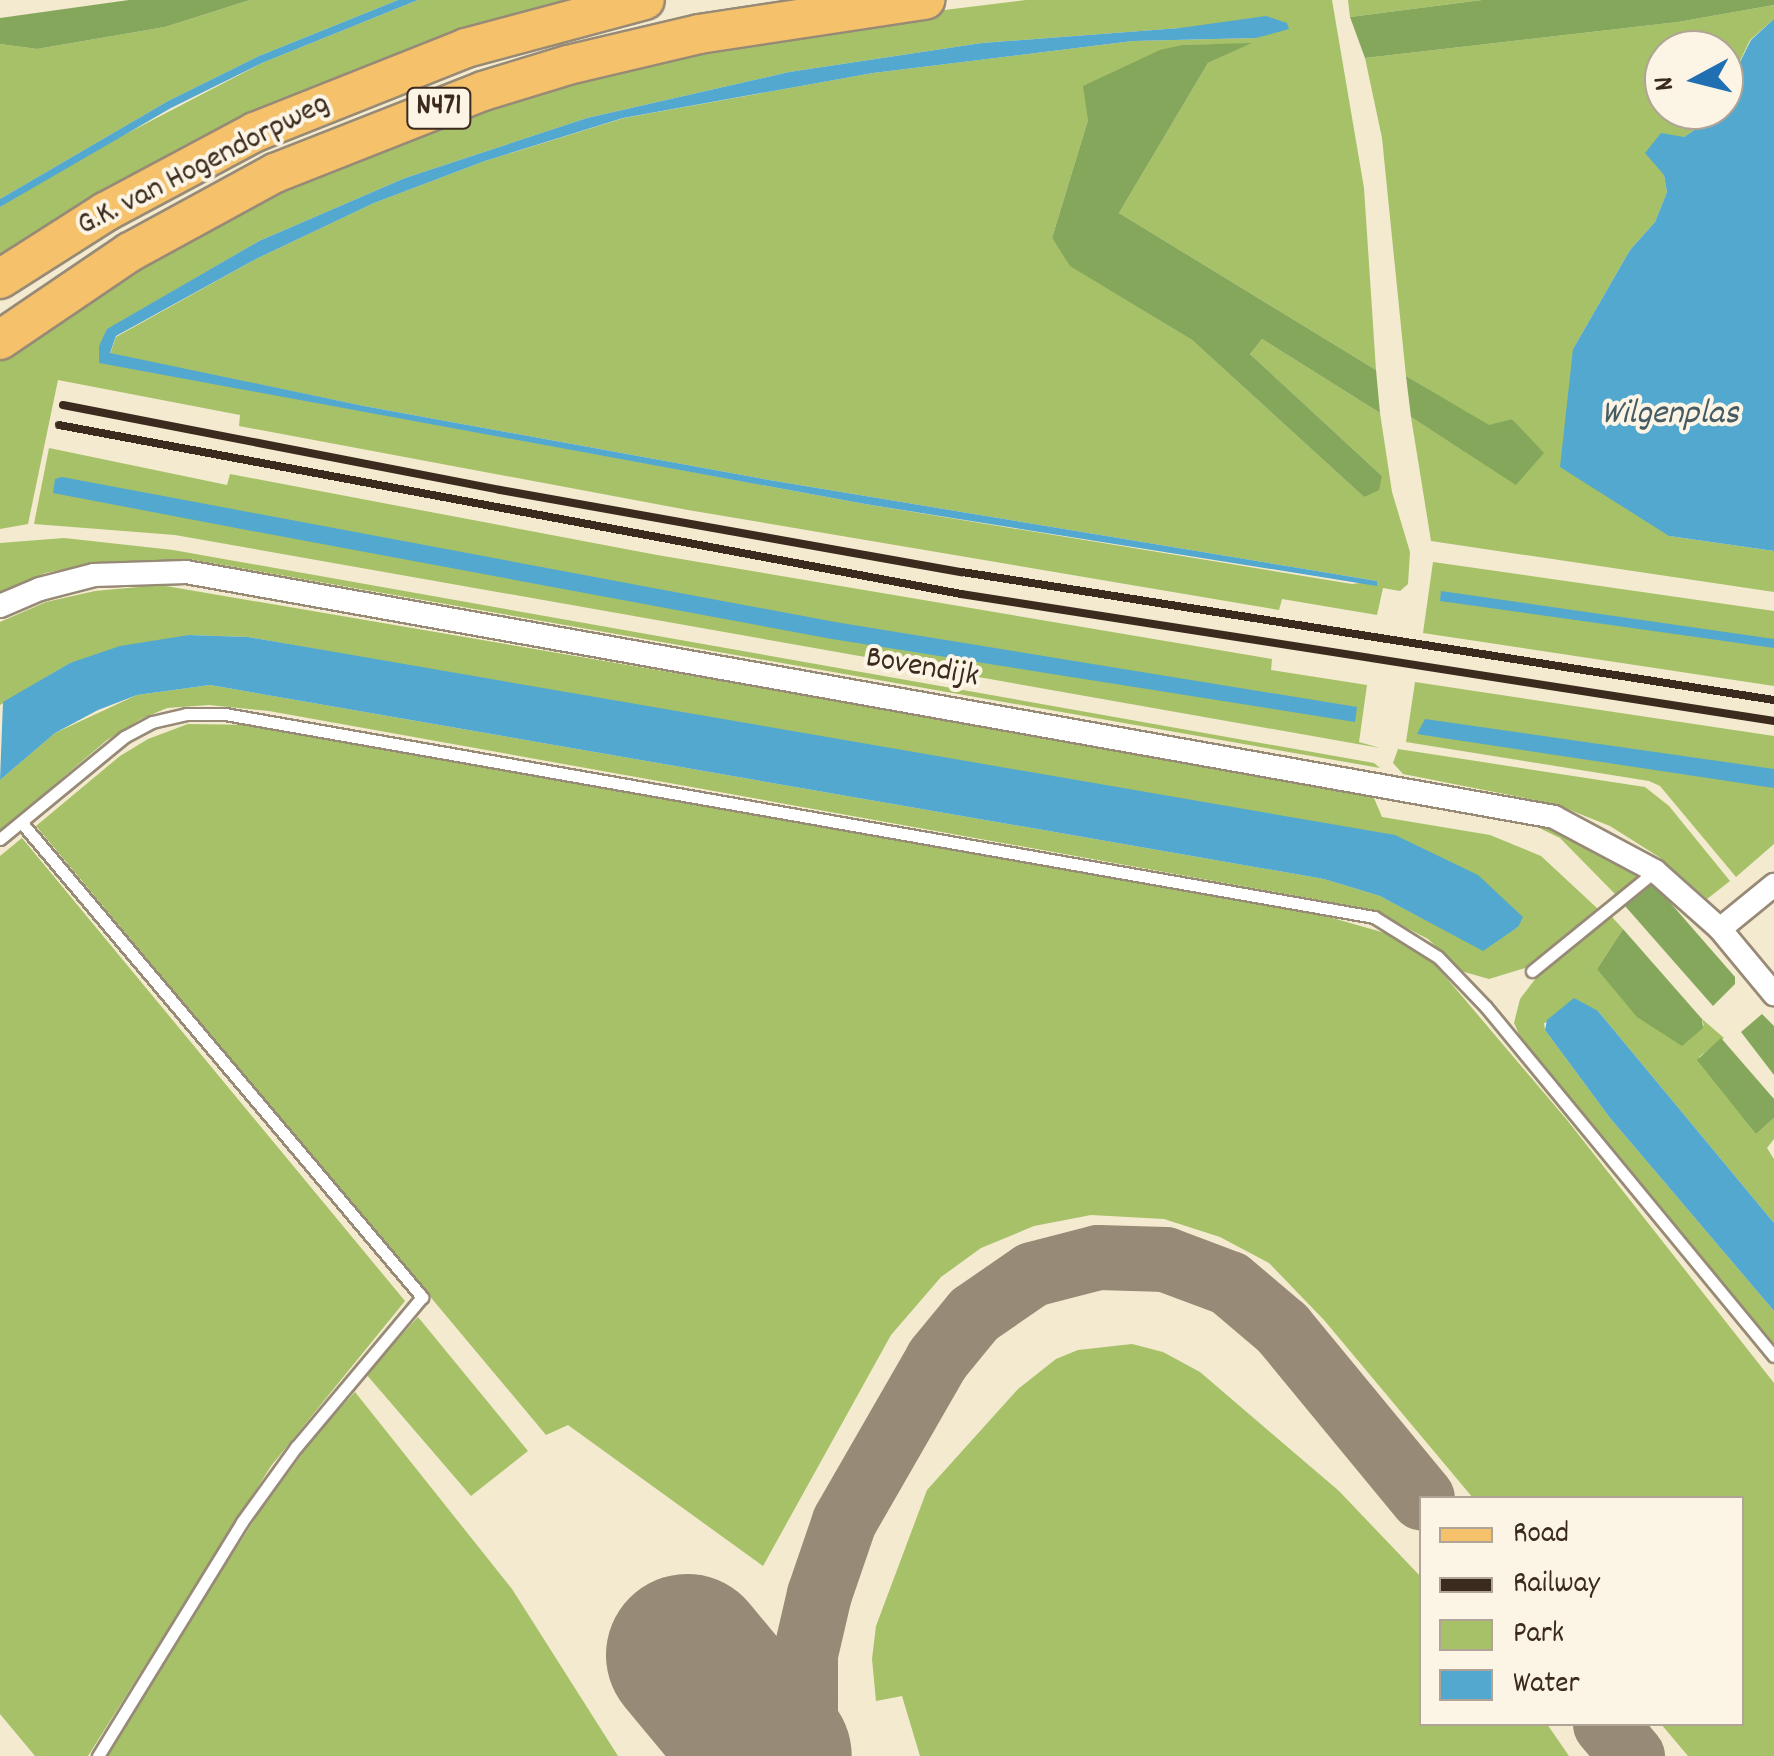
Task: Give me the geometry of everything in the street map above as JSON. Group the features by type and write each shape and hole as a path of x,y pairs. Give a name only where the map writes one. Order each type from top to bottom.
{"main road":[{"name":"G.K. van Hogendorpweg","path":"0,279 105,212 255,132 466,48 645,0"},
{"name":"G.K. van Hogendorpweg","path":"0,340 130,252 275,173 446,105 568,65 699,34 925,0"}],"street":[{"name":"Bovendijk","path":"0,606 40,589 94,575 186,572 1554,816 1655,871 1720,930 1774,994"},
{"path":"1720,930 1774,885"}],"lane":[{"path":"0,839 124,736 152,722 186,714 224,714 1374,918 1438,957 1486,1007 1774,1356"},
{"path":"21,822 422,1297 296,1447 242,1522 98,1756"},
{"path":"1532,971 1655,871"}],"green space":[{"path":"129,0 250,0 165,27 37,49 0,44 0,18"},
{"path":"250,0 398,0 259,56 168,101 0,199 0,44 37,49 165,27"},
{"path":"418,0 594,0 0,260 0,207 72,162 262,63"},
{"path":"1026,0 1332,0 1364,188 1376,370 1119,213 1208,63 1249,44 1182,45 1129,65 1088,120 1052,238 1071,266 1192,340 1364,497 1382,476 1250,354 1262,339 1380,413 1392,492 1410,552 1408,584 1400,591 1383,588 1377,615 1282,599 1279,610 688,510 239,426 240,415 58,380 28,524 0,529 0,353 88,293 259,196 445,117 663,57 920,13","holes":["1180,28 1256,38 1133,41 873,73 624,118 485,161 374,203 256,259 116,337 110,354 364,406 769,480 1377,581 1352,584 865,504 99,362 108,329 259,241 405,178 587,118 789,72 982,43"]},
{"path":"1348,0 1482,0 1350,17"},
{"path":"1482,0 1774,0 1774,5 1678,22 1365,58 1350,17"},
{"path":"1774,5 1774,19 1750,40 1744,52 1744,30 1644,30 1644,130 1694,130 1684,137 1664,175 1667,192 1655,222 1630,250 1573,349 1669,536 1774,551 1774,592 1431,541 1411,417 1516,484 1533,444 1512,419 1489,426 1406,376 1382,138 1365,58 1678,22"},
{"path":"1252,43 1208,63 1119,213 1376,370 1380,413 1262,339 1250,354 1382,476 1379,490 1364,497 1192,340 1070,266 1052,238 1088,120 1083,86 1160,50 1182,45"},
{"path":"1406,376 1489,425 1512,419 1544,453 1516,485 1411,417"},
{"path":"49,448 227,485 230,474 657,555 1272,659 1271,670 1367,685 1359,742 1380,748 175,535 34,524"},
{"path":"64,538 173,550 1374,763 1380,768 189,559 102,562 45,573 0,593 0,543"},
{"path":"1433,562 1774,611 1774,686 1423,633"},
{"path":"160,585 1161,756 1374,798 1382,817 1490,835 1541,856 1598,909 1525,968 1489,979 1461,971 1428,939 1370,909 269,711 209,705 167,708 141,719 107,740 0,831 0,780 55,733 137,695 210,685 1324,879 1380,896 1483,950 1518,927 632,706 248,637 189,635 70,663 0,705 0,622 46,602 95,591"},
{"path":"1415,682 1774,736 1774,844 1736,877 1660,786 1649,781 1406,742"},
{"path":"188,724 254,725 1322,915 1399,937 1433,962 1567,1120 1774,1383 1774,1756 1688,1756 1663,1726 1744,1726 1744,1496 1471,1496 1324,1320 1269,1263 1220,1237 1164,1219 1091,1215 1034,1226 981,1248 941,1277 891,1335 763,1566 568,1425 546,1435 36,826 120,756 148,739"},
{"path":"1398,749 1645,787 1669,806 1730,881 1707,899 1659,857 1610,826 1555,804 1403,774 1393,763"},
{"path":"1552,824 1643,874 1616,895 1560,838 1533,825"},
{"path":"22,838 405,1301 271,1466 88,1756 35,1756 0,1714 0,856"},
{"path":"1653,883 1735,977 1735,984 1713,1006 1625,906"},
{"path":"1611,916 1623,929 1597,969 1704,1026 1702,1019 1724,1038 1699,1057 1756,1134 1774,1118 1774,1139 1767,1148 1774,1159 1774,1223 1598,1011 1544,1023 1545,1030 1610,1118 1774,1311 1774,1344 1525,1047 1514,1023 1520,999 1539,974"},
{"path":"1623,929 1702,1019 1703,1028 1682,1046 1637,1017 1597,969"},
{"path":"1762,1014 1774,1026 1774,1075 1741,1032"},
{"path":"1721,1038 1774,1099 1774,1118 1756,1134 1697,1060"},
{"path":"418,1317 528,1451 471,1496 366,1374"},
{"path":"1132,1344 1163,1352 1200,1372 1339,1491 1419,1575 1419,1726 1548,1726 1569,1756 920,1756 902,1696 876,1701 872,1659 876,1626 927,1490 1018,1389 1056,1359 1078,1350"},
{"path":"355,1392 512,1589 618,1756 104,1756 258,1514 319,1431"}],"water":[{"path":"398,0 418,0 262,63 171,108 0,207 0,199 168,101 259,56"},
{"path":"1266,16 1287,23 1289,29 1256,38 1133,41 873,73 623,118 485,161 374,203 256,259 116,336 110,353 364,406 769,480 1377,581 1377,586 865,504 99,363 99,346 107,329 259,241 405,178 587,118 789,72 982,43 1180,28"},
{"name":"Wilgenplas","path":"1774,19 1774,551 1669,536 1560,467 1573,349 1630,250 1655,222 1667,192 1664,175 1645,153 1661,133 1684,137 1694,130 1744,130 1744,54 1751,40"},
{"path":"62,477 835,622 1357,707 1355,722 832,639 53,493 55,479"},
{"path":"1441,591 1774,639 1774,648 1440,601"},
{"path":"189,635 248,637 1395,835 1478,875 1523,917 1518,927 1483,951 1380,896 1324,879 210,685 137,695 98,710 55,733 0,780 3,702 70,663 120,646"},
{"path":"1425,719 1774,769 1774,788 1417,734"},
{"path":"1574,998 1598,1011 1774,1223 1774,1311 1610,1118 1545,1030 1547,1020"}],"taxiway":[{"path":"816,1756 805,1718 805,1654 819,1594 844,1521 937,1359 974,1314 1032,1274 1098,1257 1165,1259 1229,1283 1282,1328 1420,1496"},
{"path":"1607,1726 1632,1756"}],"runway":[{"path":"687,1655 771,1756"}],"railway":[{"path":"63,405 500,490 962,572 1774,700"},
{"path":"59,425 961,594 1774,721"}]}
